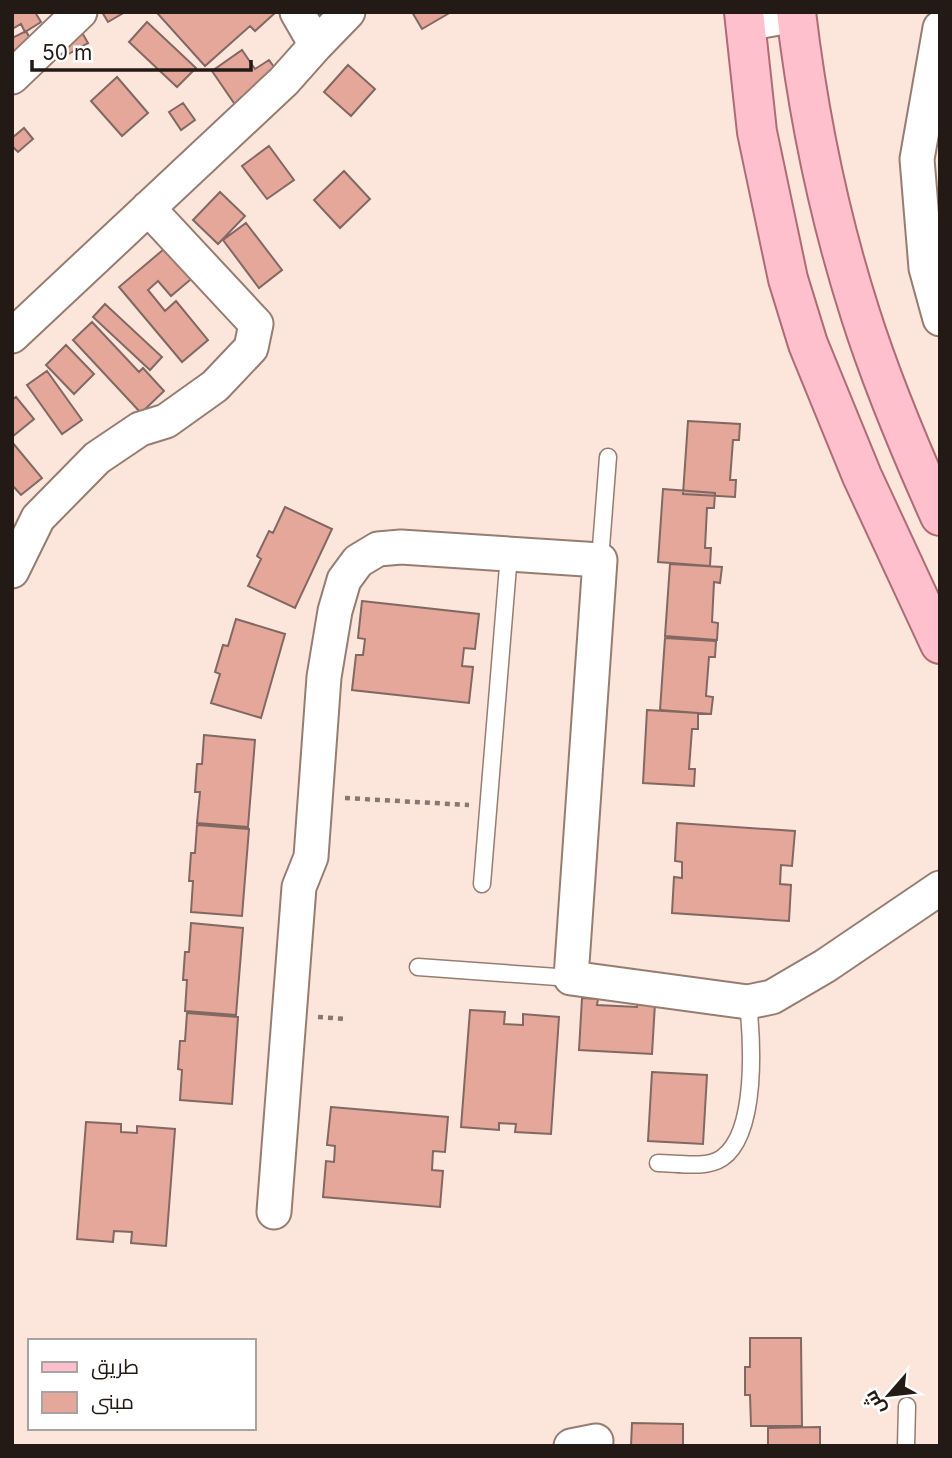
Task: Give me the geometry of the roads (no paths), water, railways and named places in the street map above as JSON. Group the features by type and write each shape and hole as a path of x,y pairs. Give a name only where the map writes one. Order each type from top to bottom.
{"main road":[{"path":"796,13 821,161 839,244 883,380 940,516"},
{"path":"745,18 757,132 788,279 808,344 862,476 940,643"}],"street":[{"path":"12,77 80,12"},
{"path":"297,12 316,45"},
{"path":"12,335 284,81 348,12"},
{"path":"745,18 796,13"},
{"path":"940,28 917,159 926,268 940,319"},
{"path":"12,571 38,518 97,458 140,429 166,421 206,393 251,348 256,324 148,208"},
{"path":"274,1212 299,887 311,857 324,677 335,611 344,579 358,561 378,549 401,547 600,560 571,978 748,1002 772,997 825,966 940,888"}],"lane":[{"path":"600,560 608,457"},
{"path":"482,884 509,554"},
{"path":"418,967 571,978"},
{"path":"658,1163 703,1163 722,1158 738,1139 747,1111 752,1037 748,1002"},
{"path":"906,1446 907,1406"}]}
